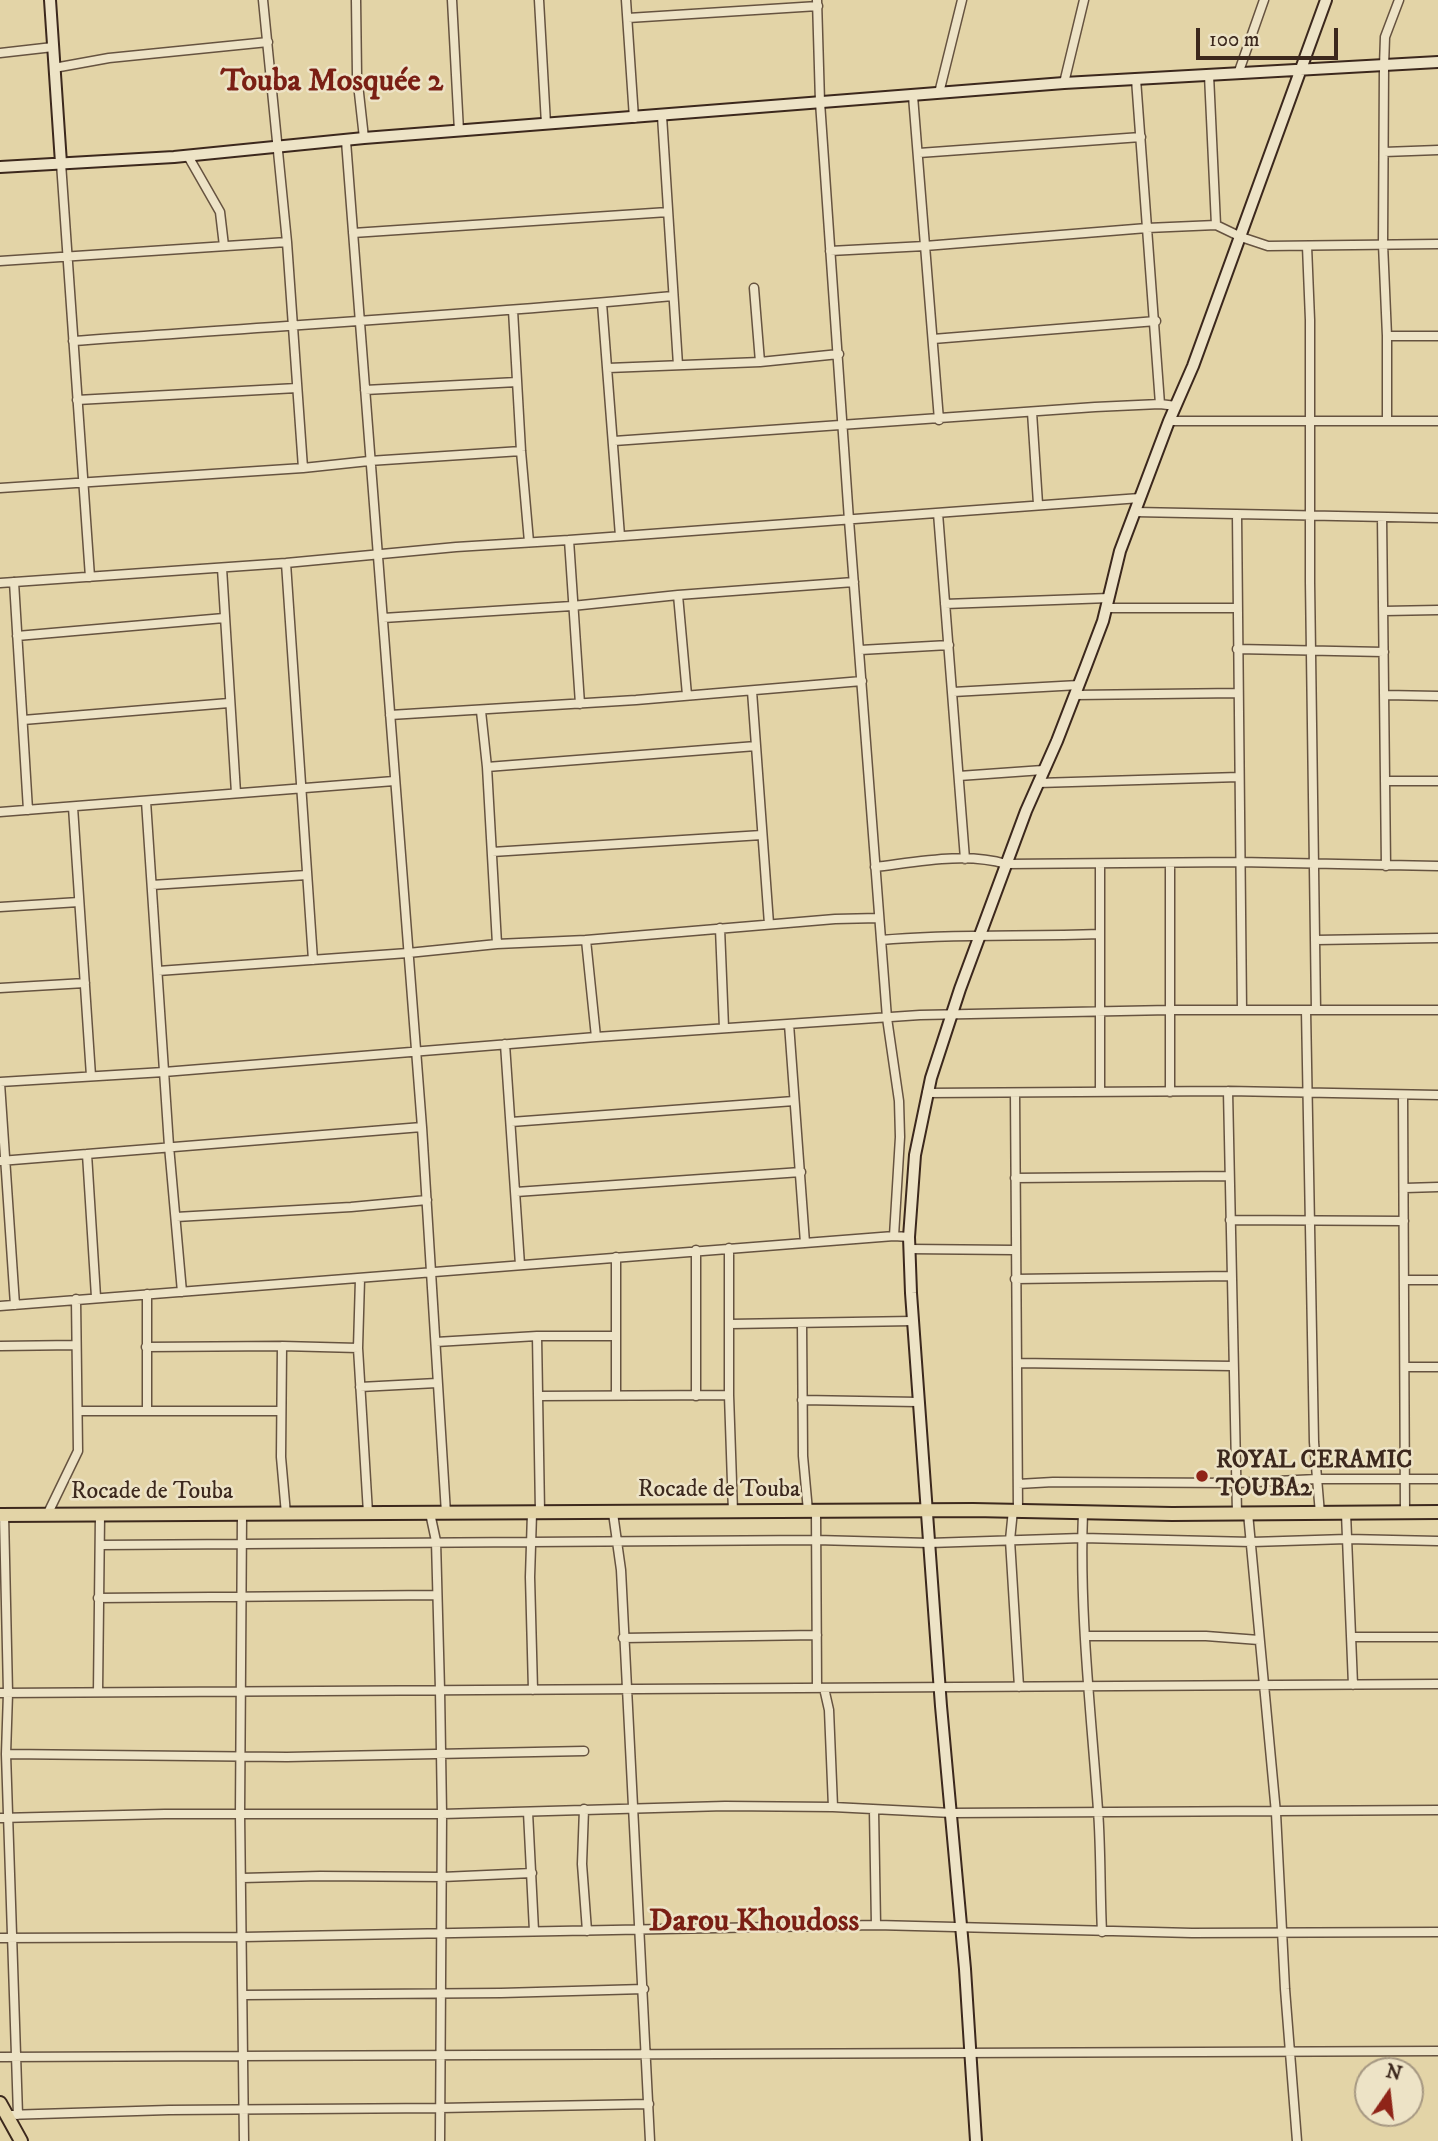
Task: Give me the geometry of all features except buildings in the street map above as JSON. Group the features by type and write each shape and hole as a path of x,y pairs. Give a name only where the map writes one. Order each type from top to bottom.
{"main road":[{"path":"50,0 61,163"},
{"path":"976,2141 918,1402 909,1249 915,1155 927,1093 951,1015 1006,864 1077,690 1107,603 1120,551 1169,421 1193,366 1326,0"},
{"path":"0,167 188,156 364,138 1064,83 1438,62"},
{"name":"Rocade de Touba","path":"2,1515 926,1510 1320,1514 1438,1512"},
{"path":"0,2103 12,2115 21,2141"}],"street":[{"path":"263,0 287,242 303,468"},
{"path":"356,0 358,75 364,138"},
{"path":"452,0 459,131"},
{"path":"540,0 547,124"},
{"path":"626,0 634,118"},
{"path":"720,0 721,11"},
{"path":"939,93 962,0"},
{"path":"1064,83 1084,0"},
{"path":"1238,74 1264,0"},
{"path":"1387,421 1383,244 1384,66 1385,37 1399,0"},
{"path":"628,18 817,3 820,102 849,520 887,1018 899,1101 900,1137 894,1236"},
{"path":"54,68 109,58 268,42"},
{"path":"0,53 53,47"},
{"path":"1209,75 1216,225"},
{"path":"1136,79 1156,321 1160,404"},
{"path":"913,96 939,420"},
{"path":"662,116 678,365"},
{"path":"919,153 1141,137"},
{"path":"346,141 422,1127 446,1513"},
{"path":"1384,152 1438,150"},
{"path":"188,156 220,212 224,246"},
{"path":"61,163 90,577"},
{"path":"354,233 668,212"},
{"path":"830,251 1216,225 1268,246 1438,244"},
{"path":"0,261 287,242"},
{"path":"1307,246 1310,320 1316,1010"},
{"path":"754,288 760,362"},
{"path":"73,341 673,296"},
{"path":"602,303 620,536"},
{"path":"513,310 529,542"},
{"path":"933,339 1156,321"},
{"path":"1387,336 1438,336"},
{"path":"608,368 760,362 838,354"},
{"path":"365,390 517,382"},
{"path":"77,400 297,388"},
{"path":"614,441 1160,404 1175,406"},
{"path":"1032,412 1038,504"},
{"path":"1169,421 1438,421"},
{"path":"0,488 521,451"},
{"path":"0,583 1140,498"},
{"path":"1135,512 1438,518"},
{"path":"938,513 965,859"},
{"path":"1237,515 1242,1010"},
{"path":"1382,517 1386,866"},
{"path":"569,541 580,704"},
{"path":"286,563 313,960"},
{"path":"222,568 236,793"},
{"path":"14,582 28,810"},
{"path":"383,618 572,606 854,582"},
{"path":"678,595 687,695"},
{"path":"945,604 1107,603 1237,608"},
{"path":"1384,611 1438,610"},
{"path":"18,636 224,618"},
{"path":"860,650 949,645"},
{"path":"1237,649 1384,652"},
{"path":"390,715 580,704 862,681"},
{"path":"953,692 1077,690 1238,693"},
{"path":"752,691 769,924"},
{"path":"1385,695 1438,696"},
{"path":"23,720 229,703"},
{"path":"481,711 487,767 497,944"},
{"path":"487,767 756,746"},
{"path":"959,776 1043,770"},
{"path":"1038,782 1238,777"},
{"path":"0,812 394,781"},
{"path":"1386,781 1438,781"},
{"path":"146,802 169,1146 183,1292"},
{"path":"73,807 91,1076"},
{"path":"492,852 762,835"},
{"path":"875,867 965,859 1006,864 1239,862 1438,866"},
{"path":"1170,863 1170,1092"},
{"path":"1100,864 1100,1091"},
{"path":"152,885 307,875"},
{"path":"0,907 79,902"},
{"path":"158,971 879,918"},
{"path":"720,928 724,1028"},
{"path":"881,940 954,935 979,937 1099,934"},
{"path":"1315,940 1438,938"},
{"path":"586,940 596,1037"},
{"path":"0,988 85,983"},
{"path":"1306,1010 1314,1429 1320,1514"},
{"path":"15,1305 3,1161 0,1083 415,1050 887,1018 1100,1011 1438,1010"},
{"path":"789,1024 806,1243"},
{"path":"505,1044 520,1265"},
{"path":"1228,1091 1236,1483 1252,1542 1276,1813 1297,2141"},
{"path":"927,1093 1228,1091 1438,1095"},
{"path":"1015,1093 1014,1250 1018,1484 1010,1540 1019,1687"},
{"path":"1403,1095 1405,1513"},
{"path":"511,1122 794,1101"},
{"path":"3,1161 422,1127"},
{"path":"87,1154 96,1297"},
{"path":"516,1192 801,1172"},
{"path":"1016,1178 1228,1176"},
{"path":"1405,1188 1438,1187"},
{"path":"176,1217 427,1200"},
{"path":"1230,1220 1404,1221"},
{"path":"0,1306 696,1250 909,1237"},
{"path":"729,1248 729,1395 733,1512"},
{"path":"909,1249 1014,1250"},
{"path":"696,1250 696,1396"},
{"path":"616,1257 616,1395"},
{"path":"1015,1279 1231,1276"},
{"path":"360,1279 358,1348 368,1513"},
{"path":"1404,1280 1438,1280"},
{"path":"146,1411 147,1294"},
{"path":"48,1513 78,1451 76,1299"},
{"path":"730,1324 913,1321"},
{"path":"802,1323 803,1457 816,1540 817,1635 821,1688 829,1710 833,1807"},
{"path":"436,1342 537,1336 617,1336"},
{"path":"533,1690 531,1542 536,1512 537,1336"},
{"path":"0,1346 76,1345"},
{"path":"282,1346 280,1411 286,1514"},
{"path":"146,1347 358,1348"},
{"path":"1017,1363 1232,1366"},
{"path":"1405,1367 1438,1367"},
{"path":"360,1387 438,1383"},
{"path":"538,1395 729,1395"},
{"path":"802,1401 918,1402"},
{"path":"79,1411 280,1411"},
{"path":"1018,1484 1438,1479"},
{"path":"1083,1512 1088,1686 1099,1812 1102,1932"},
{"path":"430,1513 436,1541 442,1814 440,2141"},
{"path":"613,1513 634,1807 650,2141"},
{"path":"1346,1513 1353,1685"},
{"path":"242,1514 240,1814 244,2141"},
{"path":"2,1515 5,1818 16,2057 12,2115 169,2110 649,2104"},
{"path":"98,1692 100,1515"},
{"path":"100,1545 436,1541 929,1542 1082,1538 1252,1542 1346,1539 1438,1541"},
{"path":"98,1598 437,1595"},
{"path":"623,1638 817,1635"},
{"path":"1086,1636 1206,1636 1259,1640"},
{"path":"1351,1637 1438,1637"},
{"path":"4,1693 1438,1684"},
{"path":"6,1754 240,1757 583,1751"},
{"path":"5,1818 442,1814 634,1807 833,1807 952,1813 1438,1810"},
{"path":"584,1809 582,1864 587,1931"},
{"path":"874,1810 876,1925"},
{"path":"528,1812 534,1931"},
{"path":"242,1878 320,1875 442,1877 532,1873"},
{"path":"0,1938 243,1937 876,1925 1102,1932 1438,1933"},
{"path":"244,1995 643,1989"},
{"path":"0,2057 1438,2051"}],"place":[{"name":"ROYAL CERAMIC TOUBA2","path":"1202,1476"}],"district":[{"name":"Touba Mosquée 2","path":"332,83"},
{"name":"Darou Khoudoss","path":"754,1923"}]}
